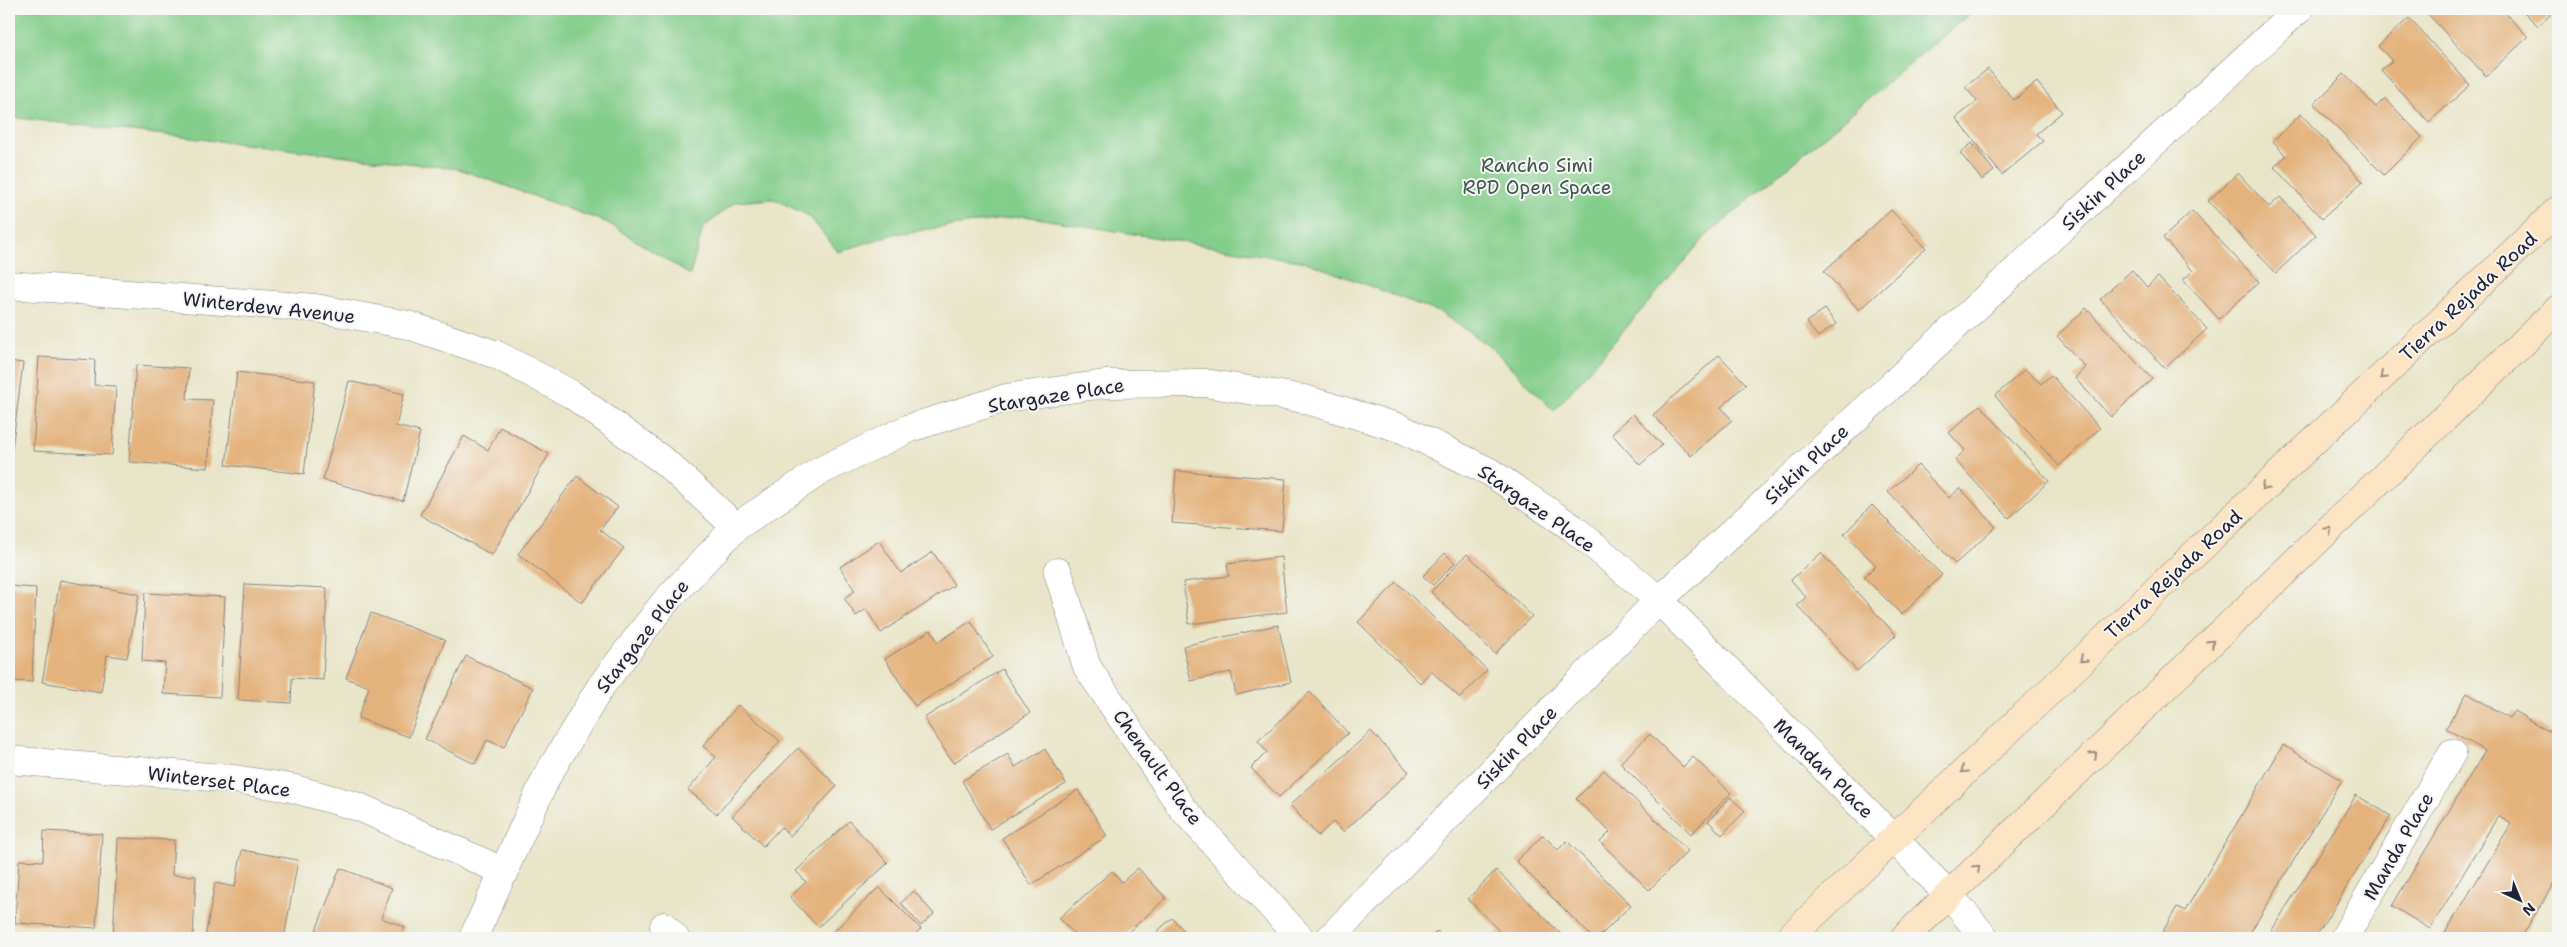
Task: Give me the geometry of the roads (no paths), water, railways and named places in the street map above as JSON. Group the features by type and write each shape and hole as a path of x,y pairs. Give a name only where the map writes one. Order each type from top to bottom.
{"main road":[{"name":"Tierra Rejada Road","path":"1789,938 2558,210"},
{"path":"1904,938 2558,310"}],"street":[{"name":"Siskin Place","path":"1330,938 1658,600 2299,9"},
{"name":"Winterdew Avenue","path":"9,285 315,308 408,325 498,355 571,394 665,462 736,527"},
{"name":"Stargaze Place","path":"473,938 505,872 547,776 600,686 664,603 736,527 820,471 918,425 1006,398 1096,385 1205,383 1304,399 1408,432 1490,472 1573,528 1658,600"},
{"name":"Chenault Place","path":"1058,572 1087,667 1183,809 1300,938"},
{"name":"Mandan Place","path":"1658,600 1949,895 1985,938"},
{"name":"Manda Place","path":"2344,938 2452,753"},
{"name":"Winterset Place","path":"9,760 234,779 291,788 359,807 505,872"}],"park label":[{"name":"Rancho Simi RPD Open Space","path":"1537,176"}]}
